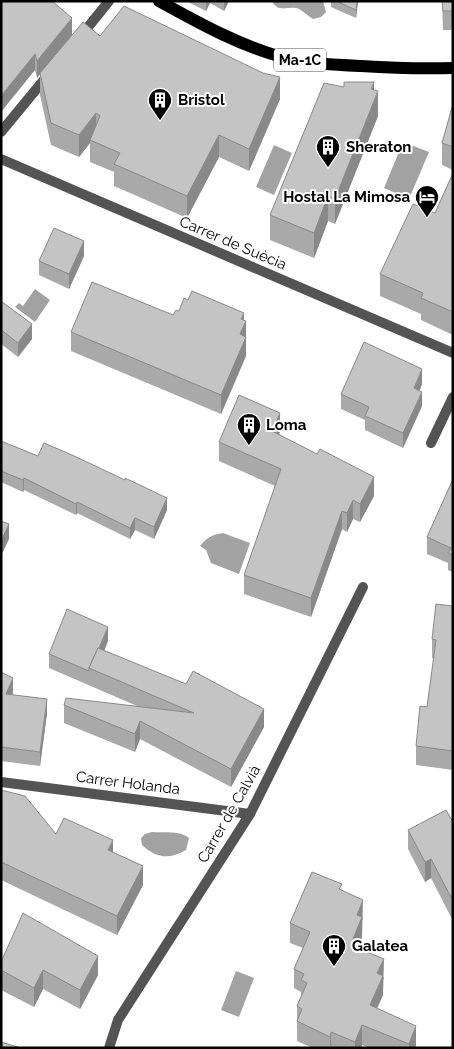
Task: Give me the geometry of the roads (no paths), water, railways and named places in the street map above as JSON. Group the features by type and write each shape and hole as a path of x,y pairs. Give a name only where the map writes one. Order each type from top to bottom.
{"main road":[{"name":"Ma-1C","path":"159,1 243,44 285,58 344,66 416,69 453,68"}],"street":[{"path":"74,44 109,1"},
{"path":"1,132 56,66"},
{"name":"Carrer de Suècia","path":"1,159 453,353"},
{"path":"431,443 453,397"},
{"name":"Carrer de Calvià","path":"109,1048 118,1020 250,814 363,587"},
{"name":"Carrer Holanda","path":"1,782 250,814"}],"place":[{"name":"Bristol","path":"160,121"},
{"name":"Sheraton","path":"328,168"},
{"name":"Hostal La Mimosa","path":"427,218"},
{"name":"Loma","path":"249,446"},
{"name":"Galatea","path":"334,967"}]}
